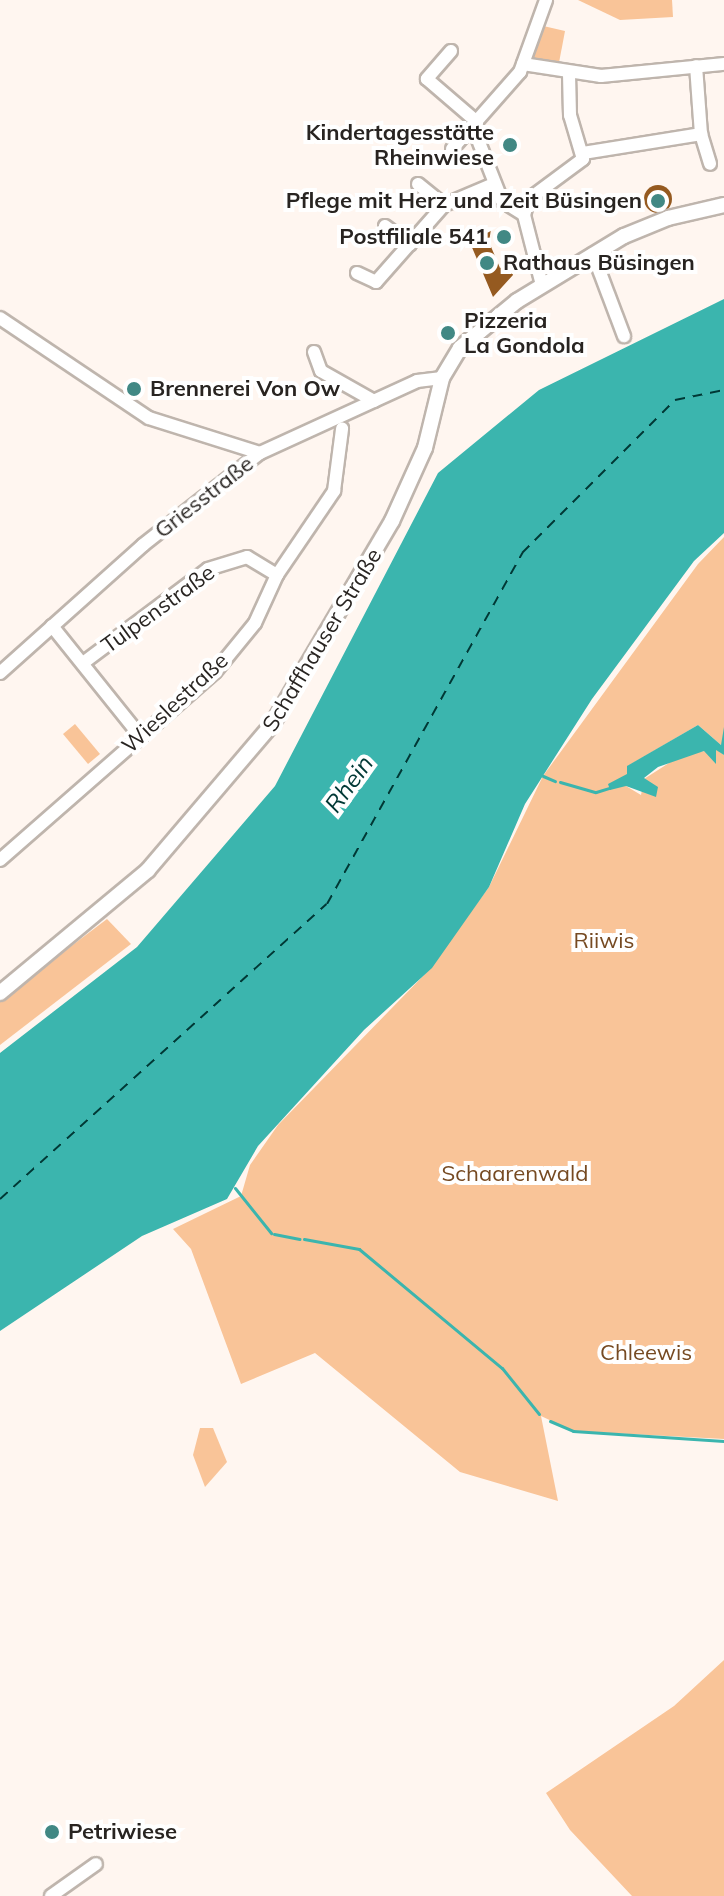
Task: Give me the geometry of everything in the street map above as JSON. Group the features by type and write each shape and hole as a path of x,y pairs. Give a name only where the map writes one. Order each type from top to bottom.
{"main road":[{"path":"442,378 472,336 542,285 593,254 668,218 724,205"},
{"name":"Schaffhauser Straße","path":"0,993 148,870 273,723 392,521 425,448 442,378"}],"street":[{"path":"452,149 523,64 546,0"},
{"path":"451,51 427,79 475,125 503,202 524,215"},
{"path":"523,64 569,73 624,76 634,69 724,64"},
{"path":"696,66 701,134 710,164"},
{"path":"542,285 524,215 529,199 576,170 583,153 570,115 569,73"},
{"path":"583,153 701,134"},
{"path":"418,184 444,205"},
{"path":"357,273 376,282 444,205 494,184"},
{"path":"385,226 410,245"},
{"path":"593,254 624,336"},
{"path":"0,318 149,418 244,443 260,453"},
{"path":"314,352 321,371 374,401"},
{"name":"Griesstraße","path":"0,673 260,453 423,379 442,378"},
{"name":"Wieslestraße","path":"0,860 215,672 255,623 277,575 334,491 342,429"},
{"name":"Tulpenstraße","path":"83,663 208,569 247,557 277,575"},
{"path":"52,626 140,736"},
{"path":"51,1896 96,1864"}],"green space":[{"path":"578,0 672,0 673,17 620,20"},
{"path":"539,25 565,31 558,68 529,58"},
{"name":"Schaarenwald","path":"724,537 724,740 721,745 698,725 628,766 626,786 641,795 644,779 683,754 705,751 716,763 716,749 724,755 724,1439 573,1431 541,1416 558,1501 460,1472 315,1353 241,1384 191,1249 173,1229 241,1196 250,1165 278,1125 426,973 489,887 543,776 698,564"},
{"path":"75,724 100,754 88,764 63,734"},
{"path":"107,919 131,944 0,1045 0,1000"},
{"path":"200,1428 213,1428 227,1462 205,1487 193,1455"},
{"path":"724,1660 724,1896 632,1896 570,1830 546,1793 674,1706"}],"water":[{"name":"Rhein","path":"724,299 724,533 694,561 592,699 525,804 489,887 432,968 364,1030 258,1146 227,1199 142,1236 0,1331 0,1053 137,947 275,786 438,473 539,390"},
{"path":"698,725 721,745 724,727 724,755 716,750 716,764 704,751 658,767 644,778 658,787 656,797 626,786 610,790 608,784 627,774 627,766"}],"building":[{"name":"Pflege mit Herz und Zeit Büsingen","path":"658,185 668,189 672,199 668,209 658,213 648,209 644,199 648,189"},
{"name":"Rathaus Büsingen","path":"491,229 489,242 500,268 509,264 513,275 493,297 468,238"}],"waterway":[{"path":"543,776 555,781"},
{"path":"560,782 596,792 609,788"},
{"path":"235,1188 271,1233"},
{"path":"274,1234 300,1239"},
{"path":"304,1239 359,1249 502,1368 539,1414"},
{"path":"550,1421 573,1431 724,1441"}],"ferry route":[{"path":"0,1199 327,904 522,553 675,400 724,390"}],"place":[{"name":"Kindertagesstätte Rheinwiese","path":"510,145"},
{"name":"Pflege mit Herz und Zeit Büsingen","path":"658,201"},
{"name":"Postfiliale 541","path":"504,237"},
{"name":"Rathaus Büsingen","path":"487,263"},
{"name":"Pizzeria La Gondola","path":"448,333"},
{"name":"Brennerei Von Ow","path":"134,389"},
{"name":"Petriwiese","path":"52,1832"}],"park label":[{"name":"Riiwis","path":"604,941"},
{"name":"Chleewis","path":"646,1353"}]}
